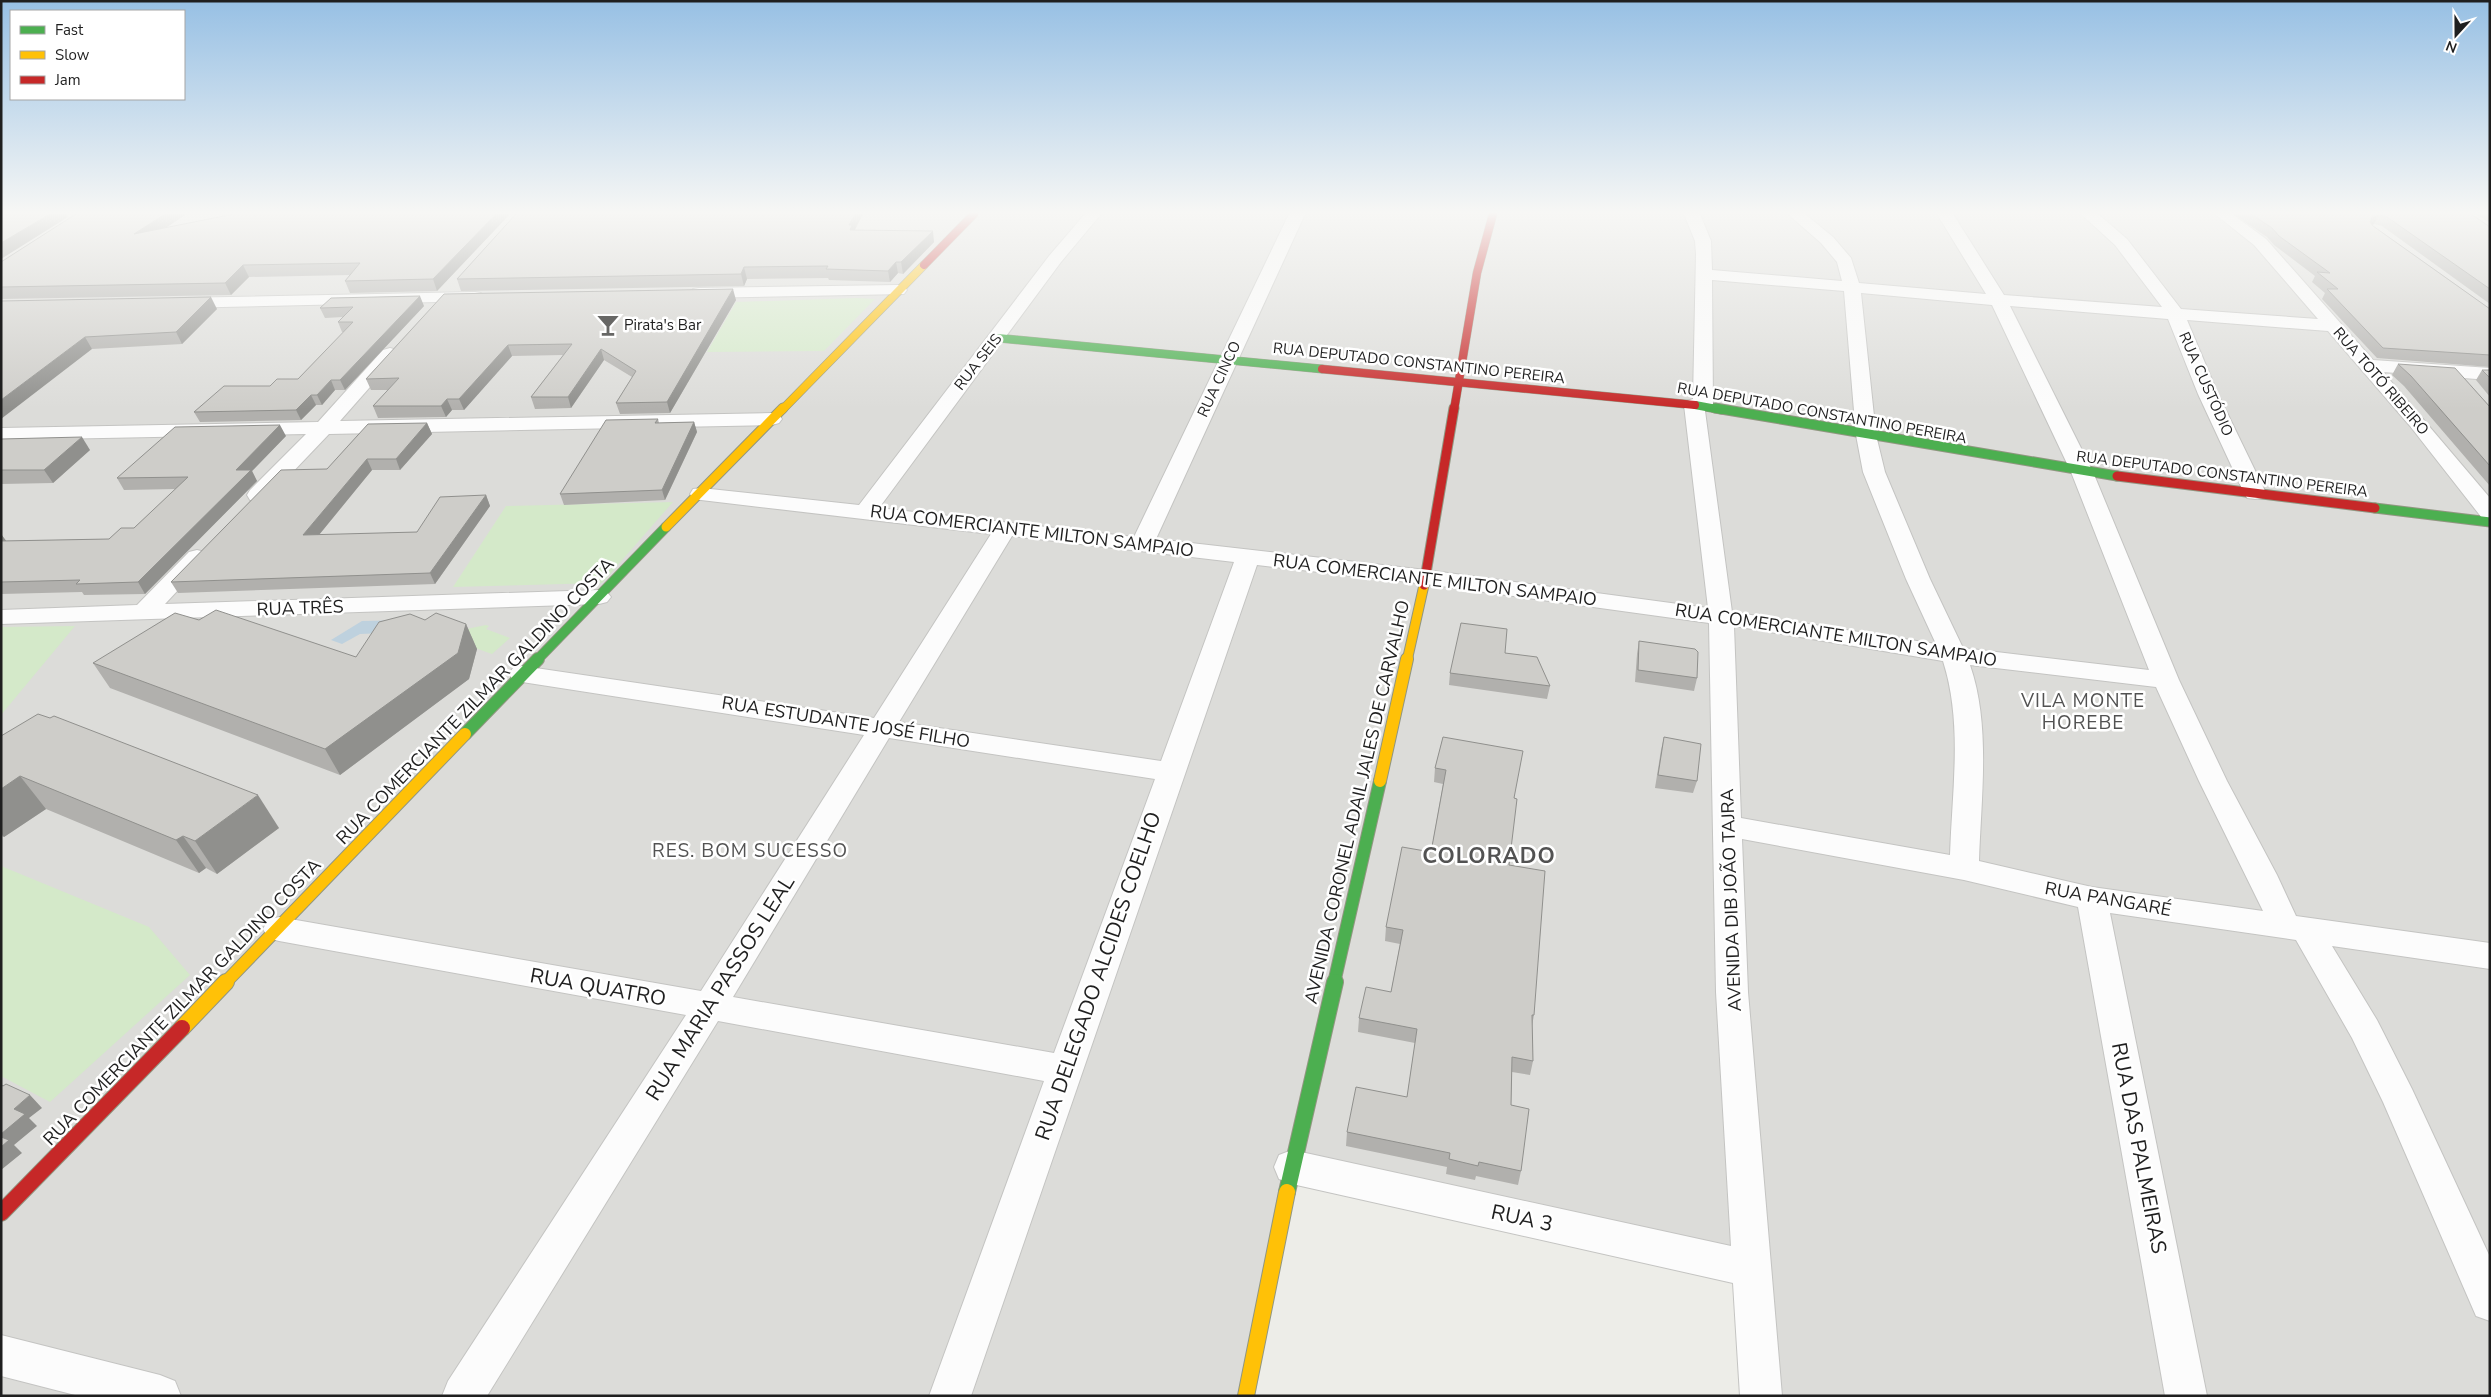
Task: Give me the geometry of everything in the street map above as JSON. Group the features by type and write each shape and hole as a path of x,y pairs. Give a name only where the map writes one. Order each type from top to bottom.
{"street":[{"path":"421,319 458,279"},
{"name":"RUA COMERCIANTE ZILMAR GALDINO COSTA","path":"1,1213 279,929 522,674 701,494 909,279"},
{"name":"RUA SEIS","path":"865,512 998,338 1040,279"},
{"name":"RUA CINCO","path":"1142,544 1266,279"},
{"name":"AVENIDA CORONEL ADAIL JALES DE CARVALHO","path":"1246,1396 1292,1167 1426,577 1476,279"},
{"name":"AVENIDA DIB JOÃO TAJRA","path":"1704,279 1698,405 1721,617 1729,826 1732,992 1761,1396"},
{"path":"1759,279 2333,326"},
{"path":"1849,279 1852,288 1866,435 1874,472 1918,579 1954,655 1965,688 1969,716 1964,869"},
{"path":"1985,279 1998,300 2082,472 2166,680 2213,781 2262,875 2365,1030 2400,1100 2490,1302"},
{"name":"RUA CUSTÓDIO","path":"2149,279 2175,313 2208,394 2255,493"},
{"name":"RUA TOTÓ RIBEIRO","path":"2292,279 2417,422 2490,514"},
{"path":"679,294 898,290"},
{"path":"161,303 490,297"},
{"name":"RUA DEPUTADO CONSTANTINO PEREIRA","path":"998,338 1698,405 2082,472 2490,522"},
{"path":"243,510 324,427 402,341"},
{"path":"2367,365 2490,374"},
{"path":"2454,371 2472,391"},
{"path":"1,434 772,419"},
{"name":"RUA COMERCIANTE MILTON SAMPAIO","path":"701,494 1426,577 1721,617 1954,655 2166,680"},
{"name":"RUA MARIA PASSOS LEAL","path":"463,1396 709,1007 1006,528"},
{"path":"142,614 209,544"},
{"name":"RUA DELEGADO ALCIDES COELHO","path":"950,1396 1248,556"},
{"name":"RUA TRÊS","path":"1,617 142,614 599,597"},
{"name":"RUA ESTUDANTE JOSÉ FILHO","path":"522,674 1170,772"},
{"name":"RUA PANGARÉ","path":"1729,826 1964,869 2092,899 2490,956"},
{"name":"RUA DAS PALMEIRAS","path":"2092,899 2186,1396"},
{"name":"RUA QUATRO","path":"279,929 1065,1070"},
{"name":"RUA 3","path":"1292,1167 1752,1269"},
{"path":"1,1354 160,1396"}],"shaded area":[{"path":"1,279 2490,279 2490,1396 1761,1396 1752,1269 1292,1167 1246,1396 1,1396"}],"green space":[{"path":"875,299 824,351 707,352 736,302"},
{"path":"673,502 602,583 453,587 506,506"},
{"path":"75,626 1,715 1,627"},
{"path":"489,626 486,629 510,638 492,654 447,638 447,633"},
{"path":"1,866 149,927 190,975 50,1102 1,1076"}],"water":[{"path":"416,620 409,632 360,634 342,644 331,640 362,621"}],"building":[{"path":"1,279 229,279 225,283 1,287"},
{"path":"347,279 424,279 345,281"},
{"path":"2326,279 2448,279 2490,309 2490,355 2383,348 2327,289 2338,289"},
{"path":"2476,279 2490,279 2490,289"},
{"path":"733,289 667,402 616,403 636,371 601,349 568,397 531,397 572,344 508,345 459,399 447,399 441,406 373,406 399,378 366,379 444,294"},
{"path":"420,296 340,380 331,380 317,395 311,395 296,410 194,412 224,386 270,386 277,379 298,379 353,322 338,322 353,307 320,308 331,298"},
{"path":"211,297 176,332 85,337 1,400 1,301"},
{"path":"2398,364 2455,368 2490,407 2490,466 2411,376"},
{"path":"2482,370 2490,370 2490,378"},
{"path":"658,419 655,423 694,422 662,490 560,494 606,420"},
{"path":"427,423 396,459 367,459 303,535 417,532 440,497 486,495 430,573 171,582 281,470 327,469 368,424"},
{"path":"280,425 236,470 251,470 138,582 76,584 80,580 1,582 1,541 109,539 121,528 134,528 188,477 117,478 175,427"},
{"path":"82,437 44,470 1,470 1,439"},
{"path":"216,610 356,657 379,622 410,614 425,620 436,613 466,624 458,653 325,749 93,663 175,613 199,620"},
{"path":"1461,623 1507,629 1505,653 1537,657 1550,686 1450,673"},
{"path":"1639,641 1695,649 1698,652 1697,678 1638,670"},
{"path":"38,714 50,718 54,716 258,795 195,841 183,836 176,840 20,776 1,789 1,736"},
{"path":"1443,737 1523,751 1514,798 1517,799 1509,865 1545,871 1534,1015 1532,1015 1533,1061 1512,1057 1511,1105 1529,1109 1521,1171 1479,1162 1478,1166 1449,1159 1450,1153 1347,1132 1356,1087 1407,1097 1417,1029 1359,1018 1366,987 1391,992 1403,930 1386,927 1402,847 1431,852 1446,770 1435,768"},
{"path":"1664,737 1701,744 1697,781 1658,775"},
{"path":"6,1084 30,1095 14,1109 25,1114 1,1134 1,1085"},
{"path":"1,1137 9,1140 1,1147"}],"traffic: fast":[{"path":"998,338 1322,369"},
{"path":"1695,405 2117,476"},
{"path":"2375,508 2490,522"},
{"path":"465,734 666,527"},
{"path":"1287,1192 1380,781"}],"traffic: slow":[{"path":"666,527 910,279"},
{"path":"1380,781 1424,585"},
{"path":"182,1028 465,734"},
{"path":"1246,1396 1287,1192"}],"traffic: jam":[{"path":"1424,585 1476,279"},
{"path":"1322,369 1695,405"},
{"path":"2117,476 2375,508"},
{"path":"1,1213 182,1028"}],"place":[{"name":"Pirata's Bar","path":"608,325"}],"district":[{"name":"VILA MONTE HOREBE","path":"2083,711"},
{"name":"RES. BOM SUCESSO","path":"750,850"},
{"name":"COLORADO","path":"1489,855"}]}
